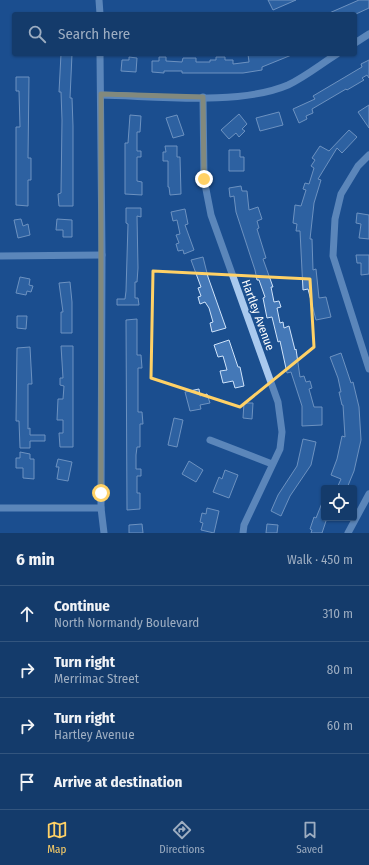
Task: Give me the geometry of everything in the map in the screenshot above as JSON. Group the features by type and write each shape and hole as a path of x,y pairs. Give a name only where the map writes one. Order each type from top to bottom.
{"street":[{"path":"99,0 100,12"},
{"path":"357,42 369,34"},
{"path":"100,56 102,255 101,508 104,533"},
{"path":"101,94 203,97 248,96 289,84 334,56"},
{"name":"Hartley Avenue","path":"203,97 204,179 211,215 278,402 282,432 280,449 244,525 243,533"},
{"path":"369,155 358,166 341,194 335,219 334,256 369,369"},
{"path":"0,256 102,255"},
{"path":"210,440 272,464"},
{"path":"348,533 369,494"},
{"path":"0,508 101,508"}],"highlighted area":[{"path":"153,271 310,279 314,347 240,407 151,378"}],"building":[{"path":"268,0 296,0 273,10"},
{"path":"359,0 369,0 369,8 357,14 357,12 332,12"},
{"path":"61,56 72,56 70,98 72,98 73,126 73,206 59,206 58,194 61,193 62,120 61,92 59,92"},
{"path":"248,56 289,56 262,67 262,70 243,73 182,73 182,71 164,71 164,73 152,72 152,61 159,61 159,57 166,57 166,61 182,62 183,58 196,58 196,62 210,62 210,60 216,60 216,57 225,57 225,60 233,60 233,64 249,62"},
{"path":"129,57 137,58 136,72 121,71 122,60 129,60"},
{"path":"369,60 369,78 367,75 362,78 364,80 312,109 313,113 306,116 307,119 299,123 293,109 315,99 313,96 362,67 361,64"},
{"path":"16,77 29,77 28,158 31,158 31,180 28,180 28,206 16,205 16,127 20,127 19,91 16,91"},
{"path":"369,105 369,128 358,112"},
{"path":"279,112 283,125 260,131 256,118"},
{"path":"239,114 247,124 242,129 245,131 239,137 236,133 229,139 221,130"},
{"path":"130,115 141,116 140,132 137,132 137,151 141,151 141,157 137,157 137,181 142,182 142,195 125,194 125,143 128,143"},
{"path":"177,115 184,135 173,138 166,118"},
{"path":"349,130 357,137 342,153 337,148 318,179 321,180 314,203 310,239 312,239 313,270 316,269 319,298 326,297 331,317 316,320 308,289 303,290 300,231 296,231 297,224 293,223 295,205 301,206 306,190 303,189 305,183 309,184 314,168 311,166 315,160 312,158 320,146 329,151"},
{"path":"165,146 177,146 177,157 180,157 181,194 170,195 168,187 168,161 163,161 163,152 166,152"},
{"path":"229,150 240,150 240,157 244,157 244,171 229,171"},
{"path":"241,186 242,191 247,191 249,210 258,207 262,219 257,221 259,228 257,229 266,258 263,259 273,287 271,287 274,302 279,301 281,307 277,308 280,323 283,322 284,328 289,326 295,350 296,349 300,377 304,376 306,382 310,381 312,388 309,389 314,407 322,407 322,425 302,426 302,406 291,372 287,373 280,341 278,342 272,317 267,318 263,298 265,297 259,280 257,280 236,212 234,196 230,197 229,188"},
{"path":"126,208 141,208 141,217 137,216 138,268 137,282 135,282 135,298 138,298 139,305 117,305 117,299 125,299 126,291 128,224 126,223"},
{"path":"185,209 188,224 185,225 194,250 184,254 183,250 178,251 176,244 179,243 176,235 180,234 177,220 173,221 171,212"},
{"path":"357,213 369,215 369,239 359,238 361,224 356,223"},
{"path":"21,219 23,226 28,224 30,235 18,238 14,220"},
{"path":"57,219 72,220 72,237 63,237 63,230 56,230"},
{"path":"356,255 369,255 369,274 361,275 361,263 357,263"},
{"path":"203,257 208,277 226,328 212,332 210,323 213,322 209,308 205,302 200,304 198,297 201,296 198,288 201,287 191,260"},
{"path":"20,277 30,279 29,285 33,286 31,292 27,291 26,295 16,293"},
{"path":"70,282 72,302 72,333 61,333 61,312 63,312 59,283"},
{"path":"17,316 27,316 26,329 17,328"},
{"path":"137,319 137,355 141,355 142,368 138,368 138,412 142,412 143,424 140,424 140,447 137,447 136,455 136,469 141,469 141,476 137,476 137,493 140,493 140,509 127,510 126,320"},
{"path":"229,340 238,367 240,367 244,386 235,388 233,381 223,383 220,371 227,370 223,356 218,357 214,345"},
{"path":"61,346 73,346 73,447 60,447 59,433 63,433 63,420 57,420 58,399 63,399 64,386 60,385 60,378 63,378"},
{"path":"30,347 32,384 28,384 28,429 30,428 30,435 45,435 45,441 30,441 30,448 20,448 19,421 16,421 17,348"},
{"path":"341,353 351,383 353,382 359,407 361,440 354,471 348,485 338,485 341,479 331,475 337,459 342,436 345,437 343,405 339,392 341,392 338,378 330,357"},
{"path":"199,389 200,396 207,394 210,403 200,405 201,409 190,411 185,392"},
{"path":"244,403 253,403 252,419 243,418"},
{"path":"174,418 183,420 177,447 168,445"},
{"path":"303,439 316,442 311,465 290,496 281,516 271,511 278,495 297,466"},
{"path":"20,452 30,454 30,459 34,459 34,479 23,478 23,468 16,468 16,458 20,458"},
{"path":"58,459 72,462 68,481 57,479 59,467 56,467"},
{"path":"189,461 203,470 196,482 182,474"},
{"path":"225,470 238,475 229,498 213,492 219,477 222,479"},
{"path":"321,506 321,521 326,521 322,533 311,533 312,530 310,529 314,517 316,518"},
{"path":"207,508 219,511 214,533 201,530 203,523 200,522 202,513 206,514"},
{"path":"142,524 143,533 129,533 129,525"},
{"path":"267,524 278,525 277,533 266,533"}],"route":[{"path":"101,493 101,94 203,97 204,179"}]}
